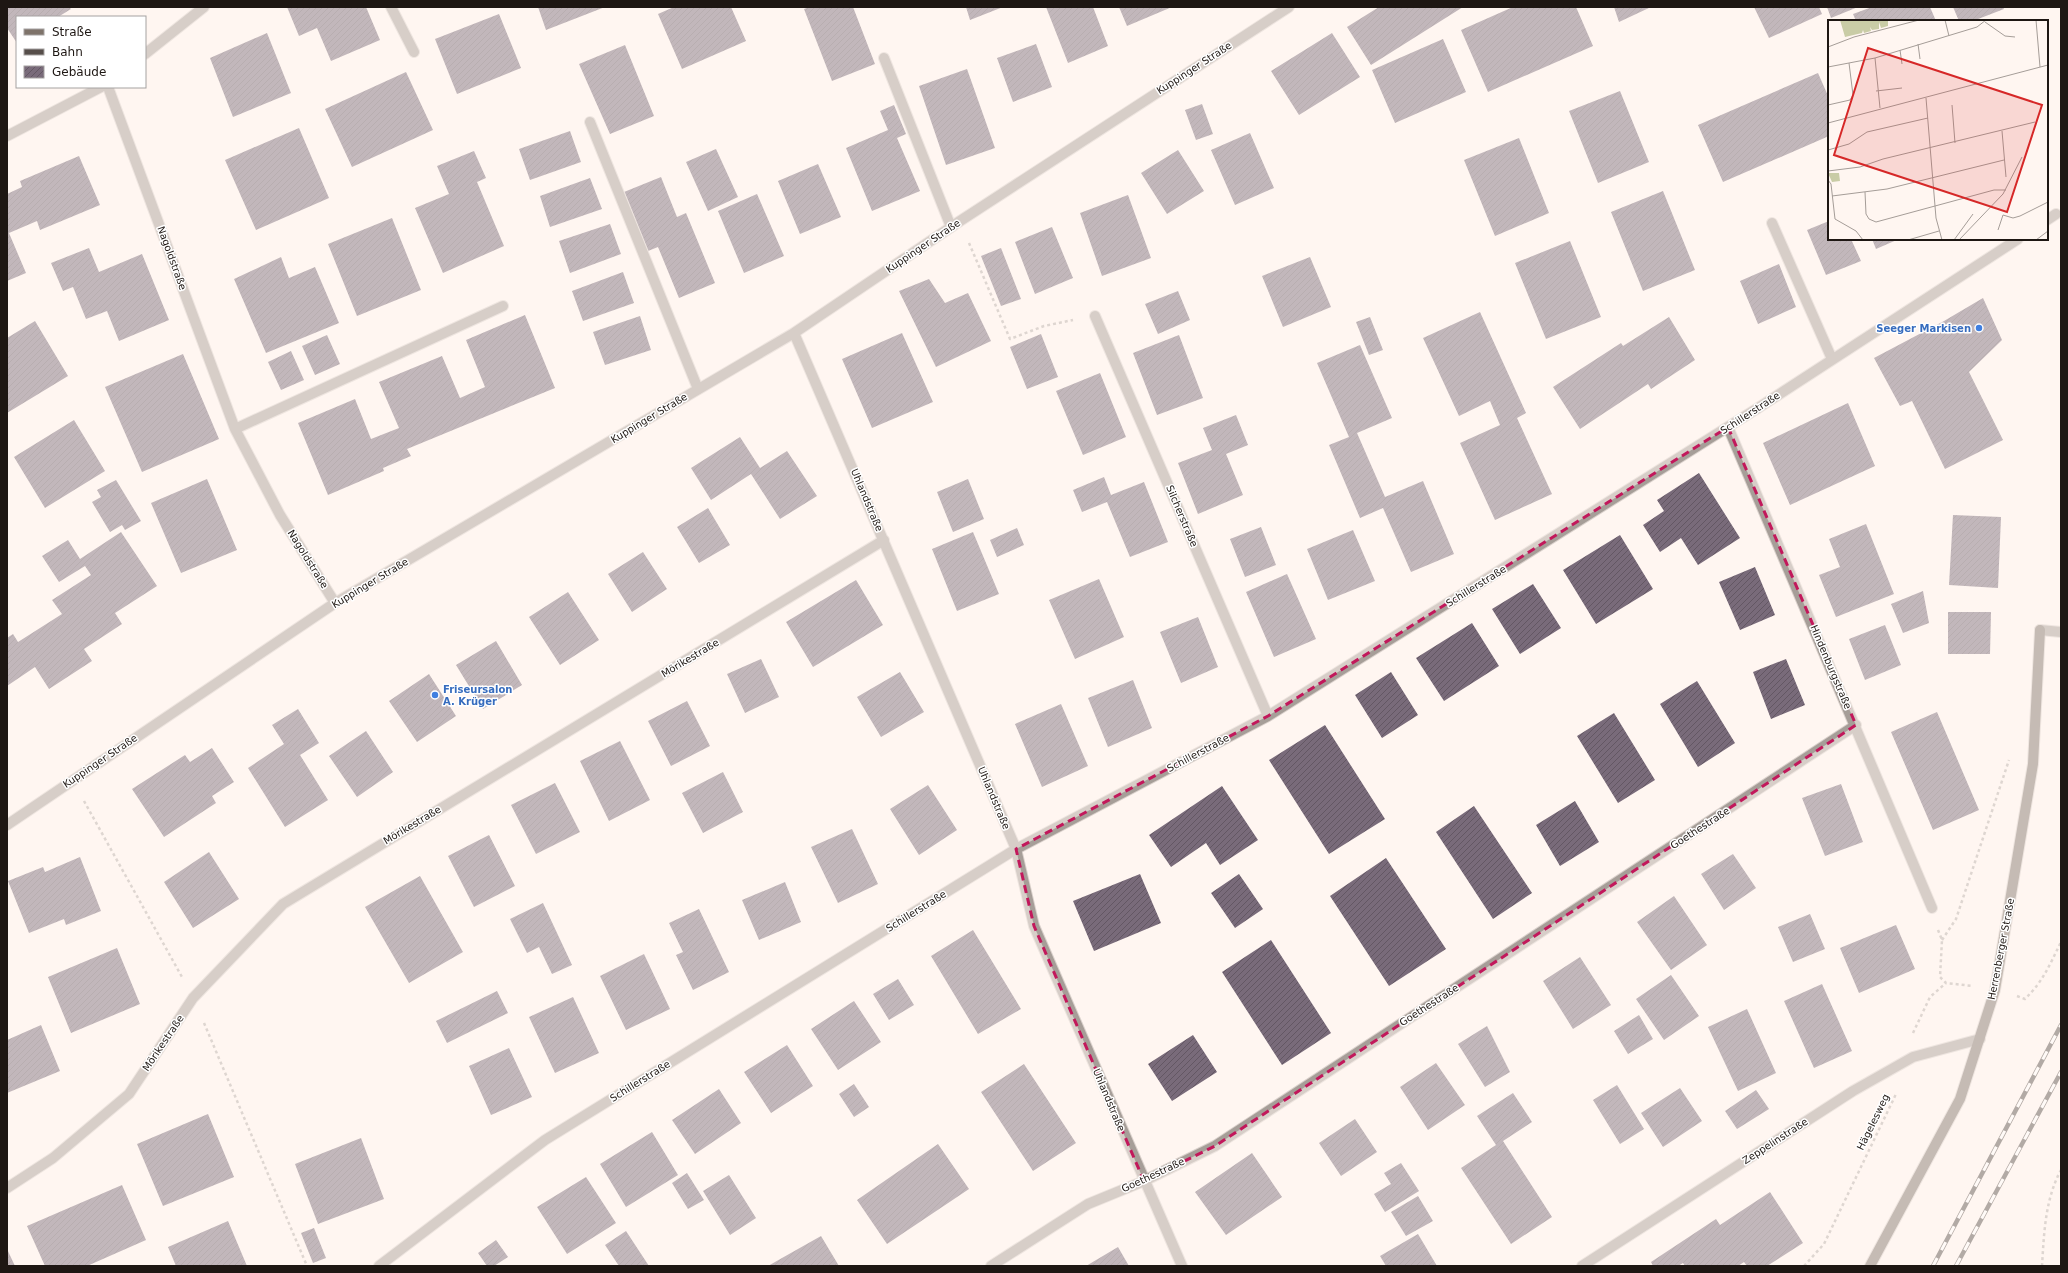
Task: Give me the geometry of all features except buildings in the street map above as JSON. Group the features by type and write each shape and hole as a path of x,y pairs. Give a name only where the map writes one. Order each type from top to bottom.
{"street":[{"path":"146,53 204,7"},
{"path":"391,7 414,52"},
{"name":"Kuppinger Straße","path":"7,825 335,603 794,333 950,227 1289,7"},
{"path":"884,58 950,227"},
{"path":"7,136 99,88"},
{"name":"Nagoldstraße","path":"108,88 236,429 280,515 335,603"},
{"path":"590,122 698,389"},
{"path":"2048,219 2056,214"},
{"path":"1772,223 1832,360"},
{"name":"Schillerstraße","path":"379,1266 545,1140 1016,849 1268,716 1728,427 2016,240"},
{"path":"236,429 503,306"},
{"name":"Silcherstraße","path":"1095,316 1268,716"},
{"name":"Uhlandstraße","path":"794,333 1016,849 1034,926 1182,1266"},
{"name":"Hindenburgstraße","path":"1728,427 1856,725 1932,908"},
{"name":"Mörikestraße","path":"7,1188 54,1158 129,1094 193,998 283,904 884,540"},
{"name":"Herrenberger Straße","path":"1870,1266 1960,1100 1995,990 2033,764 2040,630 2061,632"},
{"name":"Goethestraße","path":"991,1266 1088,1204 1144,1181 1215,1146 1856,725"},
{"name":"Zeppelinstraße","path":"1582,1266 1846,1095 1913,1057 1980,1039"}],"path":[{"path":"960,221 1010,339 1044,326 1095,316"},
{"path":"1942,940 1956,920 2010,756"},
{"path":"1913,1057 1912,1035 1930,997 1946,983 1940,977 1942,940 1932,908"},
{"path":"1995,990 2025,998 2047,973 2061,942"},
{"name":"Hägelesweg","path":"1804,1266 1824,1244 1896,1093"},
{"path":"2042,1266 2045,1221 2054,1183 2061,1170"}],"highlighted area":[{"path":"1728,427 1856,725 1215,1146 1144,1181 1034,926 1016,849 1268,716"}],"railway":[{"path":"1933,1266 2061,1025"},
{"path":"1956,1266 2061,1072"}],"place":[{"name":"Seeger Markisen","path":"1979,328"},
{"name":"Friseursalon A. Krüger","path":"435,695"}]}
